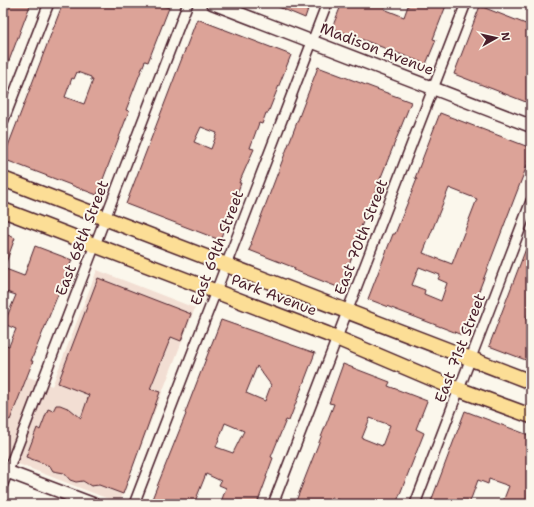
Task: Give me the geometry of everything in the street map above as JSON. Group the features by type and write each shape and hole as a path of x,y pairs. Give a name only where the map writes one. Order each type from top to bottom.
{"main road":[{"name":"Madison Avenue","path":"212,3 531,126"},
{"name":"Park Avenue","path":"3,179 531,382"},
{"name":"Park Avenue","path":"3,210 337,338 460,390 531,416"},
{"path":"5,470 93,504"}],"street":[{"path":"3,122 49,3"},
{"name":"East 68th Street","path":"3,484 5,470 95,245 188,3"},
{"name":"East 69th Street","path":"134,504 327,3"},
{"name":"East 70th Street","path":"273,504 466,3"},
{"name":"East 71st Street","path":"415,504 531,202"}],"shaded area":[{"path":"97,270 195,308 119,503 3,458 3,367 52,386"}],"building":[{"path":"3,3 31,3 4,74 3,74"},
{"path":"63,3 156,3 169,8 148,62 145,61 141,71 126,110 129,111 97,195 3,159","holes":["77,72 91,77 91,80 93,80 84,104 65,97 72,78 74,79"]},
{"path":"269,3 310,3 305,18"},
{"path":"342,3 387,3 384,9 404,17 409,3 447,3 433,39 436,40 426,64 332,28"},
{"path":"480,6 531,26 531,104 454,74"},
{"path":"197,19 291,55 268,113 266,113 262,124 259,123 250,148 254,149 239,183 241,183 220,240 126,204","holes":["201,127 217,133 211,149 194,142"]},
{"path":"318,67 411,102 357,237 359,238 340,288 249,250"},
{"path":"440,113 531,148 531,155 462,335 368,299 393,234 395,234 417,179 415,178","holes":["449,188 477,199 452,264 423,253","419,267 440,275 438,279 447,283 441,301 424,294 425,290 412,285"]},
{"path":"3,233 15,238 4,268 3,268"},
{"path":"530,238 531,306 526,320 531,322 531,362 489,346"},
{"path":"35,246 72,260 31,361 33,361 10,420 3,417 3,344 9,346 16,329 4,324 16,295 3,291 3,268 24,276"},
{"path":"98,278 191,314 181,341 171,337 150,389 160,392 123,494 99,485 91,486 83,481 76,482 70,480 64,473 53,471 50,466 26,457 37,428 40,430 48,409 53,411 56,405 60,405 70,409 81,418 89,395 58,383"},
{"path":"221,320 315,353 289,421 286,420 271,457 273,458 257,504 227,504 221,502 226,488 219,485 221,481 206,474 194,504 150,504 186,414 185,413","holes":["257,366 271,385 265,401 246,393","225,423 244,431 233,453 216,447"]},
{"path":"343,364 390,382 388,386 427,401 416,429 424,433 396,504 348,504 331,497 328,504 297,504 298,502 296,501 334,404 329,403","holes":["370,418 390,425 382,446 362,438"]},
{"path":"465,411 531,436 531,504 502,504 509,486 489,479 488,484 478,480 469,504 430,504"}]}
